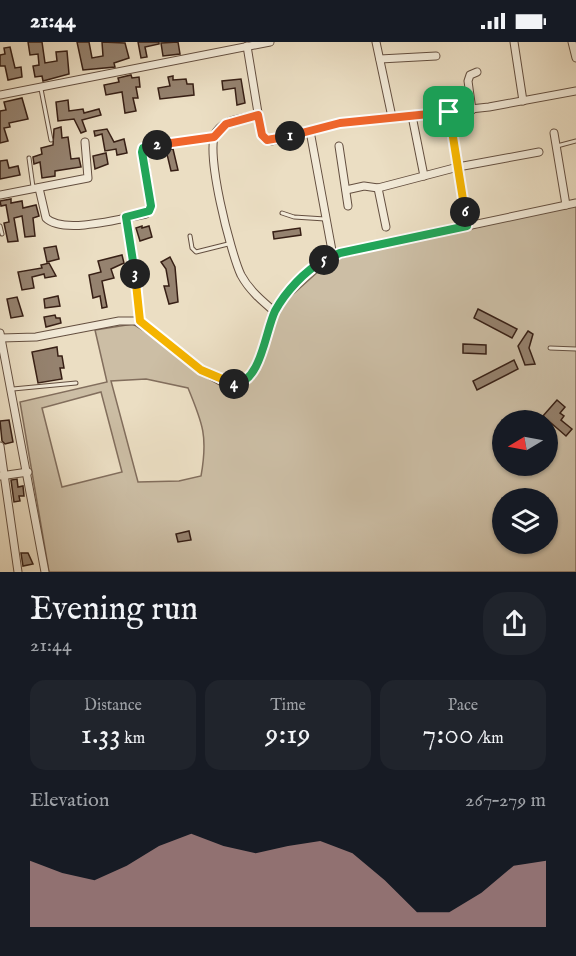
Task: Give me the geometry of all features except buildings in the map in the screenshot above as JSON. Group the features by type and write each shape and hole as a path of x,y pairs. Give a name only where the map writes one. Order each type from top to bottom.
{"street":[{"path":"0,95 270,42"},
{"path":"376,42 392,117"},
{"path":"514,42 523,101"},
{"path":"572,42 576,58"},
{"path":"247,46 262,135 267,140 340,123 472,110 576,91"},
{"path":"380,59 436,56"},
{"path":"472,110 468,81 470,75 477,72"},
{"path":"449,112 467,226"},
{"path":"36,188 46,218 54,223 75,225 146,213 151,206 143,148 214,137 226,124 258,115"},
{"path":"412,116 424,176"},
{"path":"310,131 333,256"},
{"path":"554,133 566,205"},
{"path":"214,137 217,185 230,243 241,275 250,288 275,312"},
{"path":"0,195 88,178 85,142"},
{"path":"339,146 348,206"},
{"path":"346,190 364,186 378,188 458,167 539,152"},
{"path":"378,188 386,227"},
{"path":"45,572 28,472 11,389 3,362 1,335 36,337 119,321 140,321 201,370 224,383 236,384 251,376 275,312 301,279 322,261 333,256 576,203"},
{"path":"126,217 140,321"},
{"path":"0,446 2,476 18,572"},
{"path":"2,476 28,472"}],"lane":[{"path":"40,88 51,140"},
{"path":"556,146 576,141"},
{"path":"29,158 36,188"},
{"path":"282,213 294,217 325,219"},
{"path":"0,226 2,234"},
{"path":"190,236 192,248 196,252 230,243"},
{"path":"550,348 576,349"},
{"path":"11,389 76,383"}],"shaded area":[{"path":"576,205 576,572 49,572 20,402 107,382 95,330 133,324 170,347 197,371 242,395 281,305 331,260","holes":["146,379 188,388 203,431 204,451 201,476 179,481 138,482 111,381","101,392 122,472 62,487 42,408"]}],"route":[{"path":"449,112 467,226 340,253 312,268 283,298 247,381 242,384 224,383 201,370 140,321 126,217 146,213 151,206 143,148 214,137 217,131 233,120 258,115 262,135 272,141 340,123 449,112"}]}
